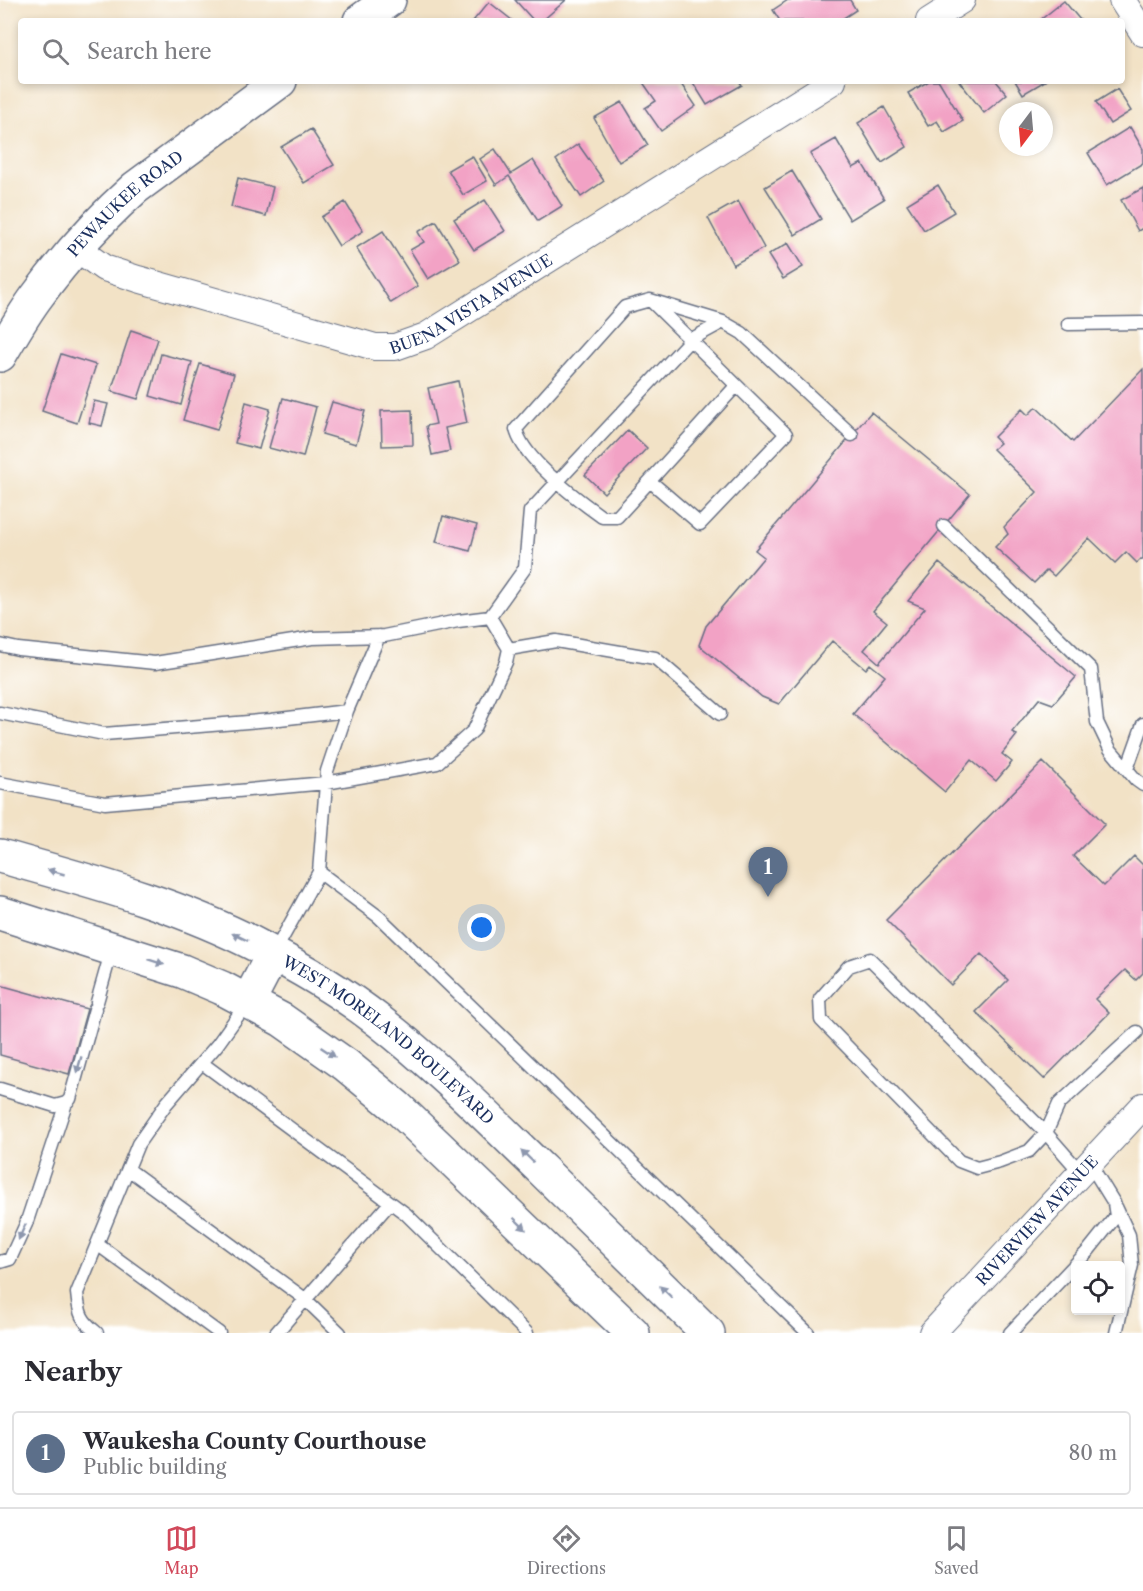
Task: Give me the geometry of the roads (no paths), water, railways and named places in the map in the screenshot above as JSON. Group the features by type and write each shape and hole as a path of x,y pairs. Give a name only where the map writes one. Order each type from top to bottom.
{"street":[{"path":"364,18 389,0"},
{"path":"934,18 962,0"},
{"path":"1122,0 1143,33"},
{"name":"PEWAUKEE ROAD","path":"0,355 34,300 113,208 135,188 276,84"},
{"name":"BUENA VISTA AVENUE","path":"76,249 104,268 138,279 375,347 395,347 426,336 828,84"},
{"name":"WEST MORELAND BOULEVARD","path":"0,856 170,906 273,954 323,982 378,1020 488,1117 708,1333"},
{"path":"1,916 182,971 222,988 282,1020 346,1065 397,1107 633,1333"},
{"path":"248,1002 273,954"},
{"name":"RIVERVIEW AVENUE","path":"932,1333 1143,1106"}],"lane":[{"path":"650,300 786,434 700,524 650,481"},
{"path":"736,386 617,517 602,517 556,482 518,439 516,429 626,307 650,300 723,322 742,333 852,435"},
{"path":"0,645 18,649 156,663 312,638 379,636 490,617 525,568 530,510 690,340 723,322"},
{"path":"1068,324 1143,323"},
{"path":"944,526 1091,669 1097,722 1110,749 1143,786"},
{"path":"0,783 105,803 326,783 437,764 474,730 506,662 509,649 490,617"},
{"path":"273,954 319,872 327,771 347,711 379,636"},
{"path":"509,649 556,641 656,658 720,714"},
{"path":"0,713 104,734 347,711"},
{"path":"1127,769 1143,724"},
{"path":"319,872 379,918 808,1333"},
{"path":"0,1262 10,1259 26,1224 66,1103 70,1099 112,948"},
{"path":"1116,1333 1132,1264 1129,1235 1114,1203 1085,1169 1046,1133 870,960 849,966 820,999 821,1020 959,1161 976,1168 1029,1151 1046,1133 1059,1104 1137,1032"},
{"path":"97,1333 84,1322 77,1293 138,1144 166,1104 217,1045 248,1002"},
{"path":"202,1063 406,1214 527,1333"},
{"path":"0,1089 55,1106 66,1103"},
{"path":"128,1169 305,1299 340,1333"},
{"path":"276,1333 390,1203"},
{"path":"1010,1333 1088,1251 1116,1216 1114,1203"},
{"path":"97,1244 219,1333"}],"place":[{"name":"Waukesha County Courthouse","path":"768,897"}]}
